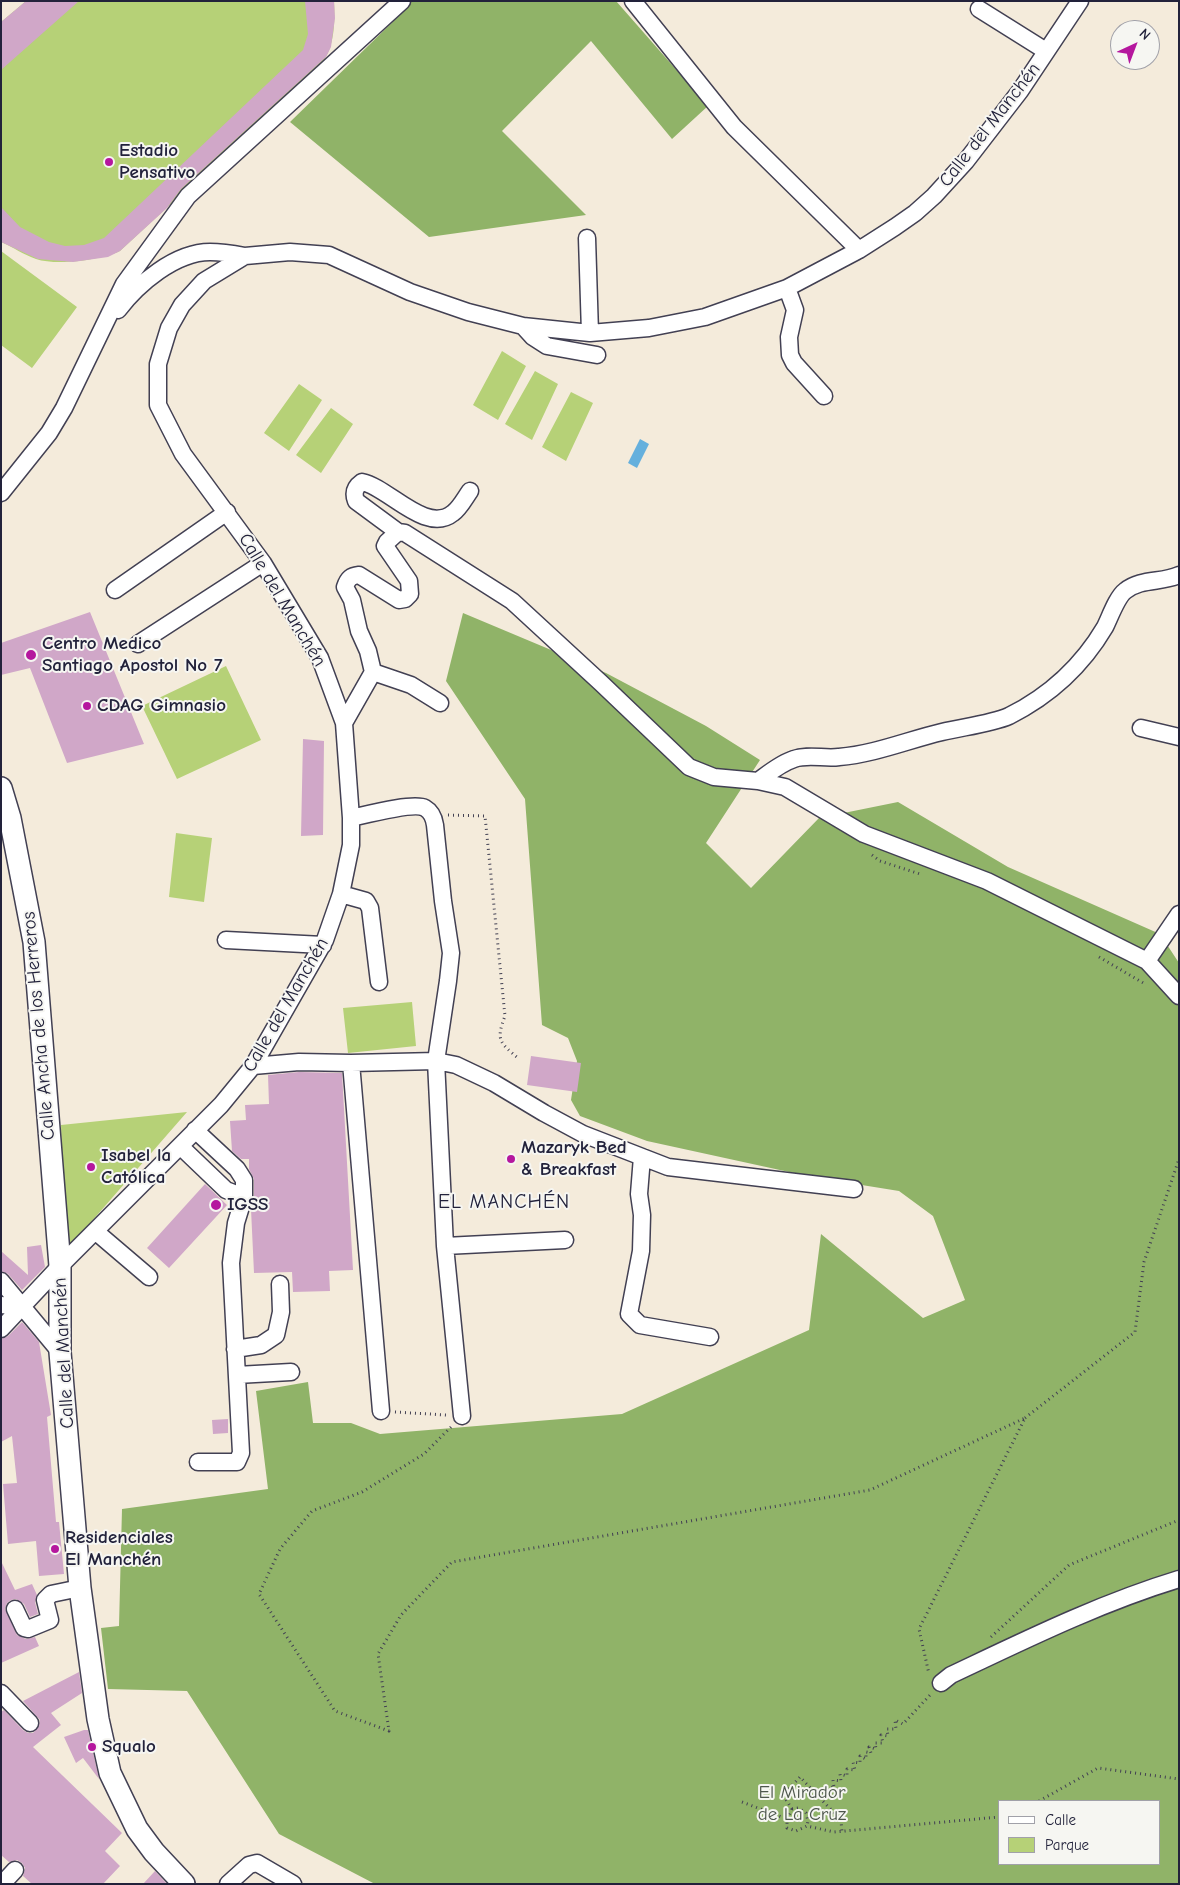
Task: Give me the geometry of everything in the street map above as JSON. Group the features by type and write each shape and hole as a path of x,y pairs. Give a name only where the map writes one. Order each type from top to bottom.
{"main road":[{"name":"Calle Ancha de los Herreros","path":"1,788 6,821 34,942 60,1266"},
{"name":"Calle del Manchén","path":"60,1266 60,1352 80,1588 98,1719 110,1773 137,1829 154,1852 184,1884"}],"street":[{"path":"633,1 734,126 859,250"},
{"name":"Calle del Manchén","path":"60,1266 221,1105 253,1066 323,945 341,894 351,846 351,818 344,723 320,658 263,563 183,454 158,405 158,364 169,328 182,305 204,281 225,266 245,256 290,252 329,255 410,292 468,312 523,326 590,333 649,328 705,318 787,288 859,250 895,227 934,196 986,136 1080,1"},
{"path":"1,493 49,433 64,408 124,284 188,196 396,3"},
{"path":"979,8 1046,51"},
{"path":"587,238 590,333"},
{"path":"98,336 131,294 176,260 209,252 245,256"},
{"path":"787,288 795,310 789,337 790,355 794,363 824,396"},
{"path":"523,326 533,337 547,346 597,355"},
{"path":"470,491 454,513 445,518 421,515 362,482 355,489 354,496 356,502 398,532 405,533 512,601 601,682 688,767 714,777 758,781 786,787 864,834 987,881 1147,961 1179,996"},
{"path":"115,590 227,512"},
{"path":"344,723 373,672 368,651 359,631 352,600 345,586 351,576 359,574 399,600 405,599 410,594 409,582 385,546 398,532"},
{"path":"138,644 263,563"},
{"path":"758,781 796,758 839,758 879,750 942,732 1006,717 1037,700 1064,679 1084,656 1104,628 1123,592 1135,584 1171,578 1179,574"},
{"path":"373,672 400,680 440,702"},
{"path":"1141,728 1179,737"},
{"path":"351,818 412,806 425,808 433,815 451,953 436,1061 445,1246 462,1416"},
{"path":"341,894 366,901 370,908 379,982"},
{"path":"1147,961 1179,914"},
{"path":"226,940 323,945"},
{"path":"253,1066 299,1062 436,1061 456,1065 494,1083 583,1134 668,1167 854,1190"},
{"path":"351,1063 381,1411"},
{"path":"195,1130 237,1169 244,1180 244,1197 236,1223 231,1263 241,1453 237,1462 198,1462"},
{"path":"180,1146 226,1190 244,1197"},
{"path":"642,1157 639,1194 642,1216 641,1252 629,1314 640,1325 710,1337"},
{"path":"95,1231 149,1277"},
{"path":"445,1246 565,1240"},
{"path":"1,1330 60,1266"},
{"path":"1,1281 60,1352"},
{"path":"235,1348 261,1345 276,1335 281,1312 280,1284"},
{"path":"1,1305 23,1307"},
{"path":"237,1375 291,1372"},
{"path":"940,1684 951,1674 1056,1626 1148,1588 1179,1580"},
{"path":"15,1609 24,1628 52,1626 46,1600 50,1594 80,1588"},
{"path":"1,1694 30,1723"},
{"path":"228,1884 249,1865 257,1863 293,1884"},
{"path":"2,1884 15,1870"}],"path":[{"path":"433,815 485,816 505,1016 499,1033 506,1048 518,1058"},
{"path":"864,850 880,861 927,876"},
{"path":"1097,955 1148,986"},
{"path":"462,1416 424,1454 362,1492 312,1511 280,1549 259,1594 335,1711 389,1730 378,1654 402,1615 452,1562 870,1490 1025,1418 1135,1332 1144,1262 1179,1159"},
{"path":"381,1411 462,1416"},
{"path":"819,1797 827,1790 826,1786 834,1788 833,1780 841,1781 840,1774 847,1776 847,1770 855,1770 853,1762 860,1763 860,1756 866,1759 866,1752 871,1753 869,1746 876,1749 875,1742 883,1743 881,1735 888,1736 887,1729 896,1730 895,1720 902,1724 940,1684 929,1675 919,1629 1025,1418"},
{"path":"986,1642 1069,1565 1179,1520"},
{"path":"1041,1800 1098,1768 1179,1779"},
{"path":"792,1809 783,1795 800,1778 841,1821 842,1832"},
{"path":"742,1802 787,1819"},
{"path":"792,1809 798,1808 806,1813 807,1826"},
{"path":"792,1809 787,1819 787,1828 796,1831 807,1826 842,1832 998,1817"}],"green space":[{"name":"Estadio Pensativo","path":"26,1 334,1 334,25 330,49 315,71 120,251 91,259 55,262 36,259 1,242 1,22"},
{"path":"404,1 616,1 708,106 672,139 591,41 502,131 586,215 429,237 290,122 409,6"},
{"path":"1,251 77,307 32,368 1,345"},
{"path":"502,351 526,366 498,420 473,405"},
{"path":"535,371 558,384 532,440 505,424"},
{"path":"299,384 322,400 289,451 264,433"},
{"path":"571,392 593,403 566,461 542,447"},
{"path":"331,408 353,424 321,473 296,455"},
{"name":"El Mirador de La Cruz","path":"463,613 606,673 706,726 760,760 706,843 751,888 819,818 898,802 1008,867 1160,934 1179,963 1179,1884 375,1884 279,1834 187,1691 108,1689 101,1628 119,1626 122,1509 268,1489 256,1391 308,1382 313,1423 351,1423 380,1434 622,1414 809,1330 821,1234 923,1318 965,1300 933,1216 899,1191 812,1177 647,1141 580,1116 571,1100 577,1061 568,1038 542,1025 525,799 446,681"},
{"path":"226,666 261,740 177,779 142,706"},
{"path":"176,833 212,838 204,902 169,897"},
{"path":"412,1002 416,1046 348,1053 343,1008"},
{"path":"187,1112 64,1253 61,1125"}],"water":[{"path":"640,439 649,444 637,468 628,463"}],"building":[{"path":"26,1 79,1 1,70 1,22"},
{"path":"305,1 334,1 335,18 331,47 326,57 181,189 167,208 120,251 108,257 73,262 38,259 1,242 1,207 20,227 49,242 65,246 84,245 104,238 303,50 308,34"},
{"name":"CDAG Gimnasio","path":"90,612 144,744 67,763 30,668 1,675 1,643"},
{"path":"303,739 324,741 323,835 301,836"},
{"path":"531,1056 581,1063 577,1092 527,1085"},
{"path":"299,1072 342,1073 353,1270 329,1271 330,1291 293,1292 292,1272 254,1273 251,1209 254,1197 254,1179 249,1169 249,1159 241,1159 232,1151 230,1121 246,1120 245,1105 269,1104 268,1075"},
{"path":"205,1184 227,1205 169,1268 147,1248"},
{"path":"41,1245 45,1267 22,1290 8,1274 1,1271 1,1251 28,1275 27,1247"},
{"path":"22,1322 39,1342 51,1415 47,1417 56,1522 59,1522 64,1574 39,1576 36,1541 8,1544 3,1484 17,1483 12,1436 1,1442 1,1339 8,1336"},
{"path":"228,1419 228,1433 213,1434 212,1420"},
{"path":"1,1561 15,1590 32,1584 37,1595 35,1602 38,1614 30,1617 24,1604 16,1599 7,1603 5,1609 17,1635 26,1639 35,1637 39,1646 1,1663"},
{"path":"79,1672 82,1693 51,1713 61,1725 33,1747 122,1833 105,1851 120,1866 103,1884 32,1884 23,1876 25,1868 22,1863 17,1860 9,1862 1,1855 1,1712 4,1710 23,1730 33,1733 39,1726 40,1720 23,1701"},
{"path":"88,1730 99,1779 83,1758 76,1763 64,1737"},
{"path":"155,1871 167,1884 143,1884"}],"place":[{"name":"Estadio Pensativo","path":"109,162"},
{"name":"Centro Medico Santiago Apostol No 7","path":"31,655"},
{"name":"CDAG Gimnasio","path":"87,706"},
{"name":"Mazaryk Bed & Breakfast","path":"511,1159"},
{"name":"Isabel la Católica","path":"91,1167"},
{"name":"IGSS","path":"216,1205"},
{"name":"Residenciales El Manchén","path":"55,1549"},
{"name":"Squalo","path":"92,1747"}],"district":[{"name":"EL MANCHÉN","path":"504,1202"}]}
